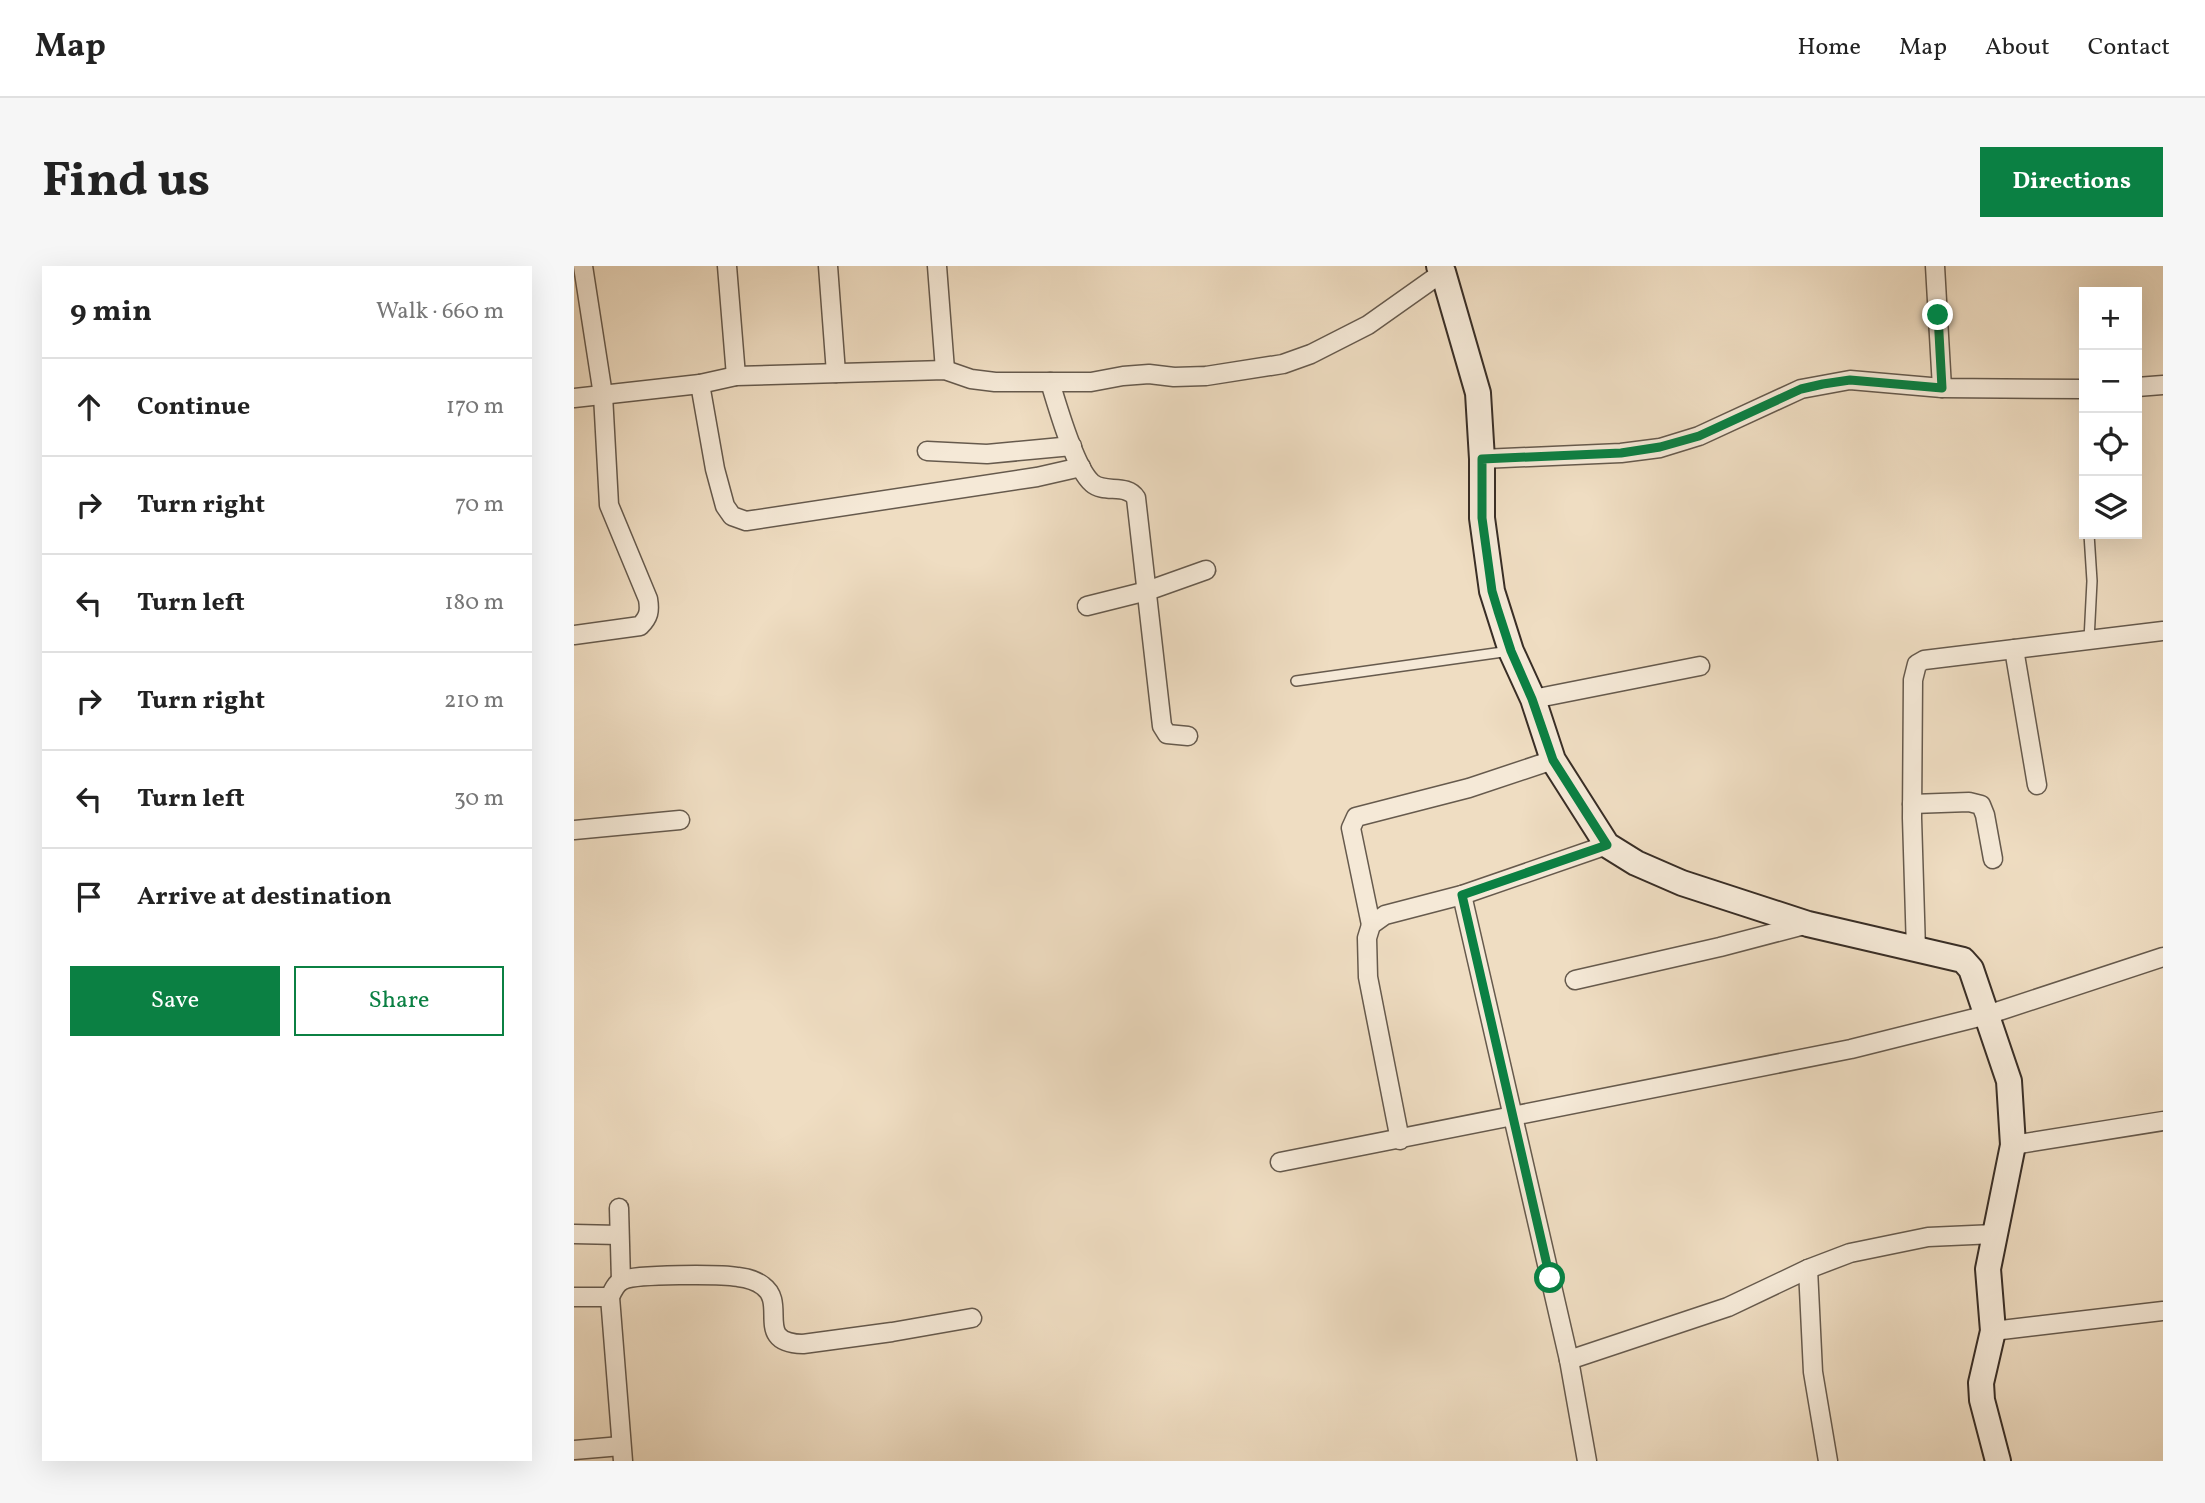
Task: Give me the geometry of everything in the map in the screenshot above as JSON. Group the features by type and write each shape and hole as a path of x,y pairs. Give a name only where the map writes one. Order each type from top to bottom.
{"street":[{"path":"574,635 640,626 649,615 648,599 609,505 603,395 583,266"},
{"path":"727,266 736,376"},
{"path":"828,266 836,373"},
{"path":"937,266 945,370"},
{"path":"1935,266 1942,388"},
{"path":"574,398 700,384 736,376 945,370 971,379 995,382 1091,382 1149,374 1174,377 1206,376 1283,364 1311,354 1368,325 1441,269 1478,393 1482,518 1492,591 1511,651 1532,699 1553,760 1607,845 1636,863 1682,883 1808,924 1963,960 1971,969 2009,1081 2013,1145 1988,1269 1993,1331 1981,1383 1982,1400 1998,1461"},
{"path":"1482,459 1621,453 1660,447 1699,436 1801,389 1850,380 1942,388 2079,389"},
{"path":"1050,382 1061,420 1081,467 1092,484 1126,491 1136,498 1162,726 1167,734 1188,736"},
{"path":"700,384 715,469 725,506 738,519 746,521 1011,481 1081,467"},
{"path":"2142,387 2163,385"},
{"path":"927,451 987,454 1072,446"},
{"path":"1087,606 1147,591 1206,570"},
{"path":"1916,950 1912,804 1913,680 1917,664 1924,660 2163,631"},
{"path":"2014,649 2037,785"},
{"path":"1532,699 1700,666"},
{"path":"1400,1140 1368,977 1367,938 1371,925 1351,828 1356,817 1469,789 1553,760"},
{"path":"1912,804 1969,802 1981,805 1993,859"},
{"path":"574,830 680,820"},
{"path":"1371,925 1385,915 1462,895 1607,845"},
{"path":"1462,895 1569,1360 1587,1461"},
{"path":"1575,980 1808,924"},
{"path":"1280,1163 1851,1049 1987,1015 2163,957"},
{"path":"2013,1145 2163,1121"},
{"path":"619,1208 621,1281"},
{"path":"574,1234 619,1235"},
{"path":"1569,1360 1728,1307 1808,1269 1850,1253 1928,1237 1995,1234"},
{"path":"1808,1269 1813,1372 1828,1461"},
{"path":"574,1450 622,1453 610,1297 621,1281 642,1276 721,1276 761,1283 772,1298 776,1333 788,1343 803,1344 892,1332 972,1318"},
{"path":"574,1297 610,1297"},
{"path":"1993,1331 2163,1311"}],"lane":[{"path":"2089,539 2092,581 2089,640"},
{"path":"1296,681 1511,651"}],"route":[{"path":"1550,1278 1462,895 1607,845 1553,760 1498,611 1492,591 1482,518 1482,459 1621,453 1660,447 1699,436 1801,389 1823,384 1850,380 1942,388 1938,315"}]}
